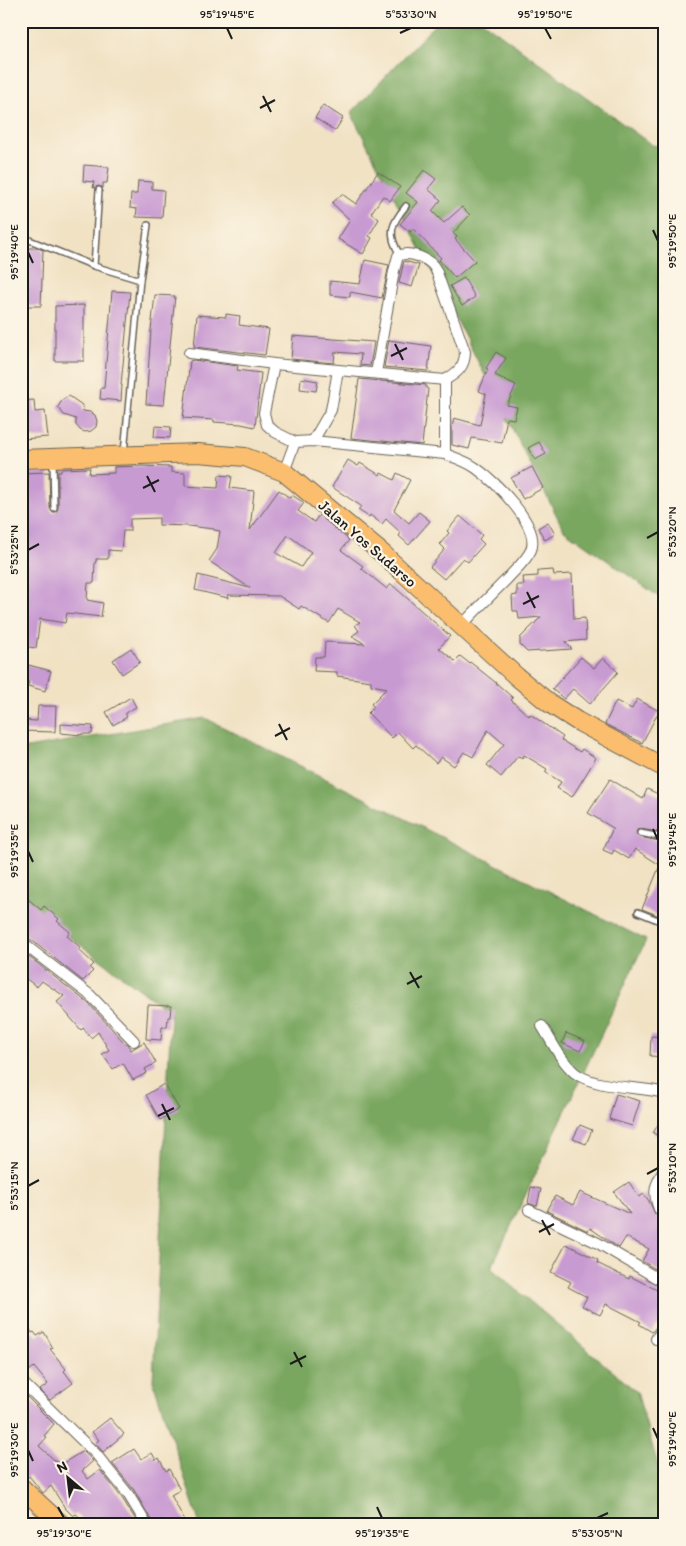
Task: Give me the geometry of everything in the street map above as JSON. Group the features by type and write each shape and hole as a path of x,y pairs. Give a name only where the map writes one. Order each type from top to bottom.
{"highway":[{"name":"Jalan Yos Sudarso","path":"21,459 198,453 245,457 284,472 383,554 516,676 549,703 577,721 665,768"},
{"path":"21,1487 62,1525"}],"street":[{"path":"658,21 665,27"},
{"path":"189,353 274,364 445,380 456,374 462,366 465,360 465,352 436,270 433,264 426,259 404,254 400,255 396,261 376,373"},
{"path":"274,364 264,413 267,425 275,432 295,442 313,441 444,454 461,459 487,477 519,510 529,527 532,549 526,558 461,626"},
{"path":"313,441 331,410 338,370"},
{"path":"444,454 445,380"},
{"path":"284,472 295,442"},
{"path":"21,942 90,995 134,1041"},
{"path":"542,1026 563,1060 584,1078 665,1093"},
{"path":"659,1209 654,1189 665,1168"},
{"path":"529,1210 598,1242 665,1283"},
{"path":"656,1339 665,1326"},
{"path":"21,1381 96,1454 128,1494 147,1525"}],"lane":[{"path":"94,266 99,190"},
{"path":"400,255 395,246 392,230 394,223 406,206"},
{"path":"124,455 140,280 148,225"},
{"path":"21,239 27,239 94,266 140,280"},
{"path":"53,457 54,508"},
{"path":"640,833 665,838"},
{"path":"638,912 665,923"}],"green space":[{"path":"438,21 482,21 652,145 665,147 665,601 564,530 351,113"},
{"path":"205,718 646,940 491,1268 637,1392 665,1490 665,1525 200,1525 153,1381 171,1013 21,900 21,749"}],"building":[{"path":"323,105 343,118 335,131 315,118"},
{"path":"84,165 109,167 107,183 103,183 103,188 99,186 93,188 94,182 83,181"},
{"path":"424,170 436,179 428,189 441,200 432,211 444,223 462,207 470,215 453,233 457,237 455,239 475,261 455,278 439,260 441,258 413,229 410,232 400,224 418,202 406,193"},
{"path":"378,172 400,187 390,201 383,196 371,213 379,219 369,236 372,238 363,254 338,239 350,220 332,203 342,194 356,204"},
{"path":"138,181 152,182 152,189 164,190 162,218 136,217 137,209 130,208 131,194 137,194"},
{"path":"25,248 43,250 41,306 23,306 24,292 21,292 21,265 24,265"},
{"path":"365,260 389,265 382,298 350,292 350,297 330,295 330,281 360,284"},
{"path":"404,261 419,265 412,287 399,283"},
{"path":"464,278 475,297 462,306 450,286"},
{"path":"112,291 130,292 121,401 100,399 101,388 104,388"},
{"path":"155,295 175,296 164,405 146,404"},
{"path":"84,305 84,361 55,361 55,306"},
{"path":"226,314 240,316 239,325 269,329 265,355 194,347 197,315 226,317"},
{"path":"293,336 374,342 370,366 360,365 361,354 335,352 334,363 291,359"},
{"path":"389,340 431,346 428,371 384,367"},
{"path":"496,352 506,358 495,375 516,385 507,405 517,407 514,419 507,418 502,443 472,438 469,449 452,445 454,418 480,425 486,394 479,391 488,369 486,368"},
{"path":"190,361 238,366 237,370 261,373 255,427 214,422 214,420 183,418"},
{"path":"301,378 318,381 316,391 300,389"},
{"path":"359,379 426,385 428,389 422,445 351,438"},
{"path":"69,396 82,405 83,411 95,415 96,427 91,431 85,432 80,430 76,425 76,419 64,415 58,407 63,399"},
{"path":"34,400 35,412 45,411 48,437 23,439 21,401"},
{"path":"155,426 171,427 170,438 154,437"},
{"path":"539,442 546,454 535,460 528,448"},
{"path":"348,460 358,466 360,463 380,475 381,473 394,480 397,473 410,480 394,510 409,523 419,512 430,521 409,545 399,536 401,533 386,519 382,524 370,515 369,517 358,510 361,506 332,487"},
{"path":"114,467 171,467 171,472 185,473 185,486 218,488 219,475 232,476 230,488 254,491 250,530 279,490 290,498 292,495 304,503 298,511 314,522 319,515 349,540 341,550 363,566 361,568 387,589 391,584 450,636 439,648 455,661 460,656 470,662 513,698 511,700 529,716 530,714 563,737 561,740 580,752 582,749 596,758 572,797 557,788 561,782 545,772 547,769 524,755 523,758 518,756 501,777 487,765 504,744 488,730 473,757 464,752 454,766 441,757 436,763 416,745 413,748 398,732 392,738 368,713 374,707 371,704 387,688 371,685 371,681 337,676 337,672 314,671 315,657 324,657 325,642 365,644 352,636 359,631 355,625 360,622 338,609 329,623 301,606 299,609 279,596 228,595 228,598 195,590 198,575 250,588 209,561 217,549 220,531 214,529 159,525 159,518 130,519 130,531 123,531 121,551 108,550 108,559 96,559 94,583 88,583 87,600 103,603 101,617 67,613 65,623 40,619 36,648 21,646 21,473 49,472 50,508 52,512 55,512 58,508 58,472 61,472 61,469 90,468 89,474 114,473","holes":["288,535 311,552 301,567 276,553"]},
{"path":"532,467 543,488 523,499 511,478"},
{"path":"460,516 482,535 479,539 484,544 468,562 463,558 444,579 430,567 445,549 440,544 449,533 447,531"},
{"path":"548,522 555,534 545,540 538,528"},
{"path":"553,570 554,575 572,574 574,619 585,618 586,640 565,642 572,649 527,652 520,645 520,638 541,617 519,619 518,611 513,611 512,596 517,595 517,585 524,585 523,577 538,576 538,571"},
{"path":"131,648 140,662 122,674 113,660"},
{"path":"581,657 594,668 603,658 618,672 590,704 573,689 564,699 552,689"},
{"path":"21,663 51,671 45,691 28,686 29,682 21,680"},
{"path":"131,697 136,707 125,713 127,717 113,725 106,712"},
{"path":"637,699 659,711 642,743 605,724 616,701 632,709"},
{"path":"38,706 56,706 55,732 21,731 21,720 37,721"},
{"path":"61,724 93,726 92,734 61,733"},
{"path":"610,779 643,799 647,789 665,797 665,833 640,829 636,833 639,837 665,842 665,918 642,909 660,865 635,849 629,859 614,850 612,854 603,850 613,828 588,813"},
{"path":"21,893 41,910 44,906 59,919 57,921 70,932 67,936 80,947 79,950 94,964 90,968 93,971 83,981 21,932"},
{"path":"28,956 88,1003 131,1050 144,1042 156,1063 145,1069 147,1073 133,1080 123,1063 113,1069 102,1054 109,1050 98,1032 91,1038 83,1028 81,1030 57,1002 64,996 42,981 37,987 21,975 21,963"},
{"path":"148,1005 171,1006 167,1027 162,1027 161,1040 146,1039"},
{"path":"566,1033 585,1041 580,1051 562,1043"},
{"path":"651,1036 665,1037 665,1057 650,1056"},
{"path":"164,1084 179,1109 160,1120 146,1095"},
{"path":"616,1094 640,1101 632,1126 609,1119"},
{"path":"665,1113 665,1140 653,1133"},
{"path":"580,1125 592,1130 586,1144 573,1139"},
{"path":"629,1182 639,1197 644,1194 655,1214 661,1216 665,1213 665,1275 642,1261 649,1249 626,1237 619,1248 590,1228 588,1231 547,1211 555,1196 573,1205 580,1192 630,1214 614,1192"},
{"path":"531,1187 541,1189 537,1206 528,1203"},
{"path":"566,1244 598,1260 597,1263 629,1279 630,1276 657,1290 659,1287 665,1290 665,1319 652,1332 639,1324 641,1322 606,1304 600,1315 582,1306 587,1297 568,1287 571,1282 551,1272"},
{"path":"21,1314 32,1333 34,1332 37,1336 44,1332 53,1348 50,1349 66,1369 64,1371 73,1383 50,1400 40,1390 48,1384 34,1367 24,1375 21,1374"},
{"path":"21,1391 54,1424 44,1436 47,1437 39,1446 60,1465 83,1451 93,1461 82,1471 88,1479 100,1470 122,1498 139,1525 88,1525 76,1514 73,1516 65,1508 51,1486 43,1493 29,1476 27,1478 21,1477"},
{"path":"110,1418 124,1434 103,1452 95,1443 99,1440 92,1432"},
{"path":"134,1449 141,1459 152,1453 156,1460 159,1458 166,1471 169,1469 180,1490 171,1495 187,1525 154,1525 134,1490 112,1463"}]}
